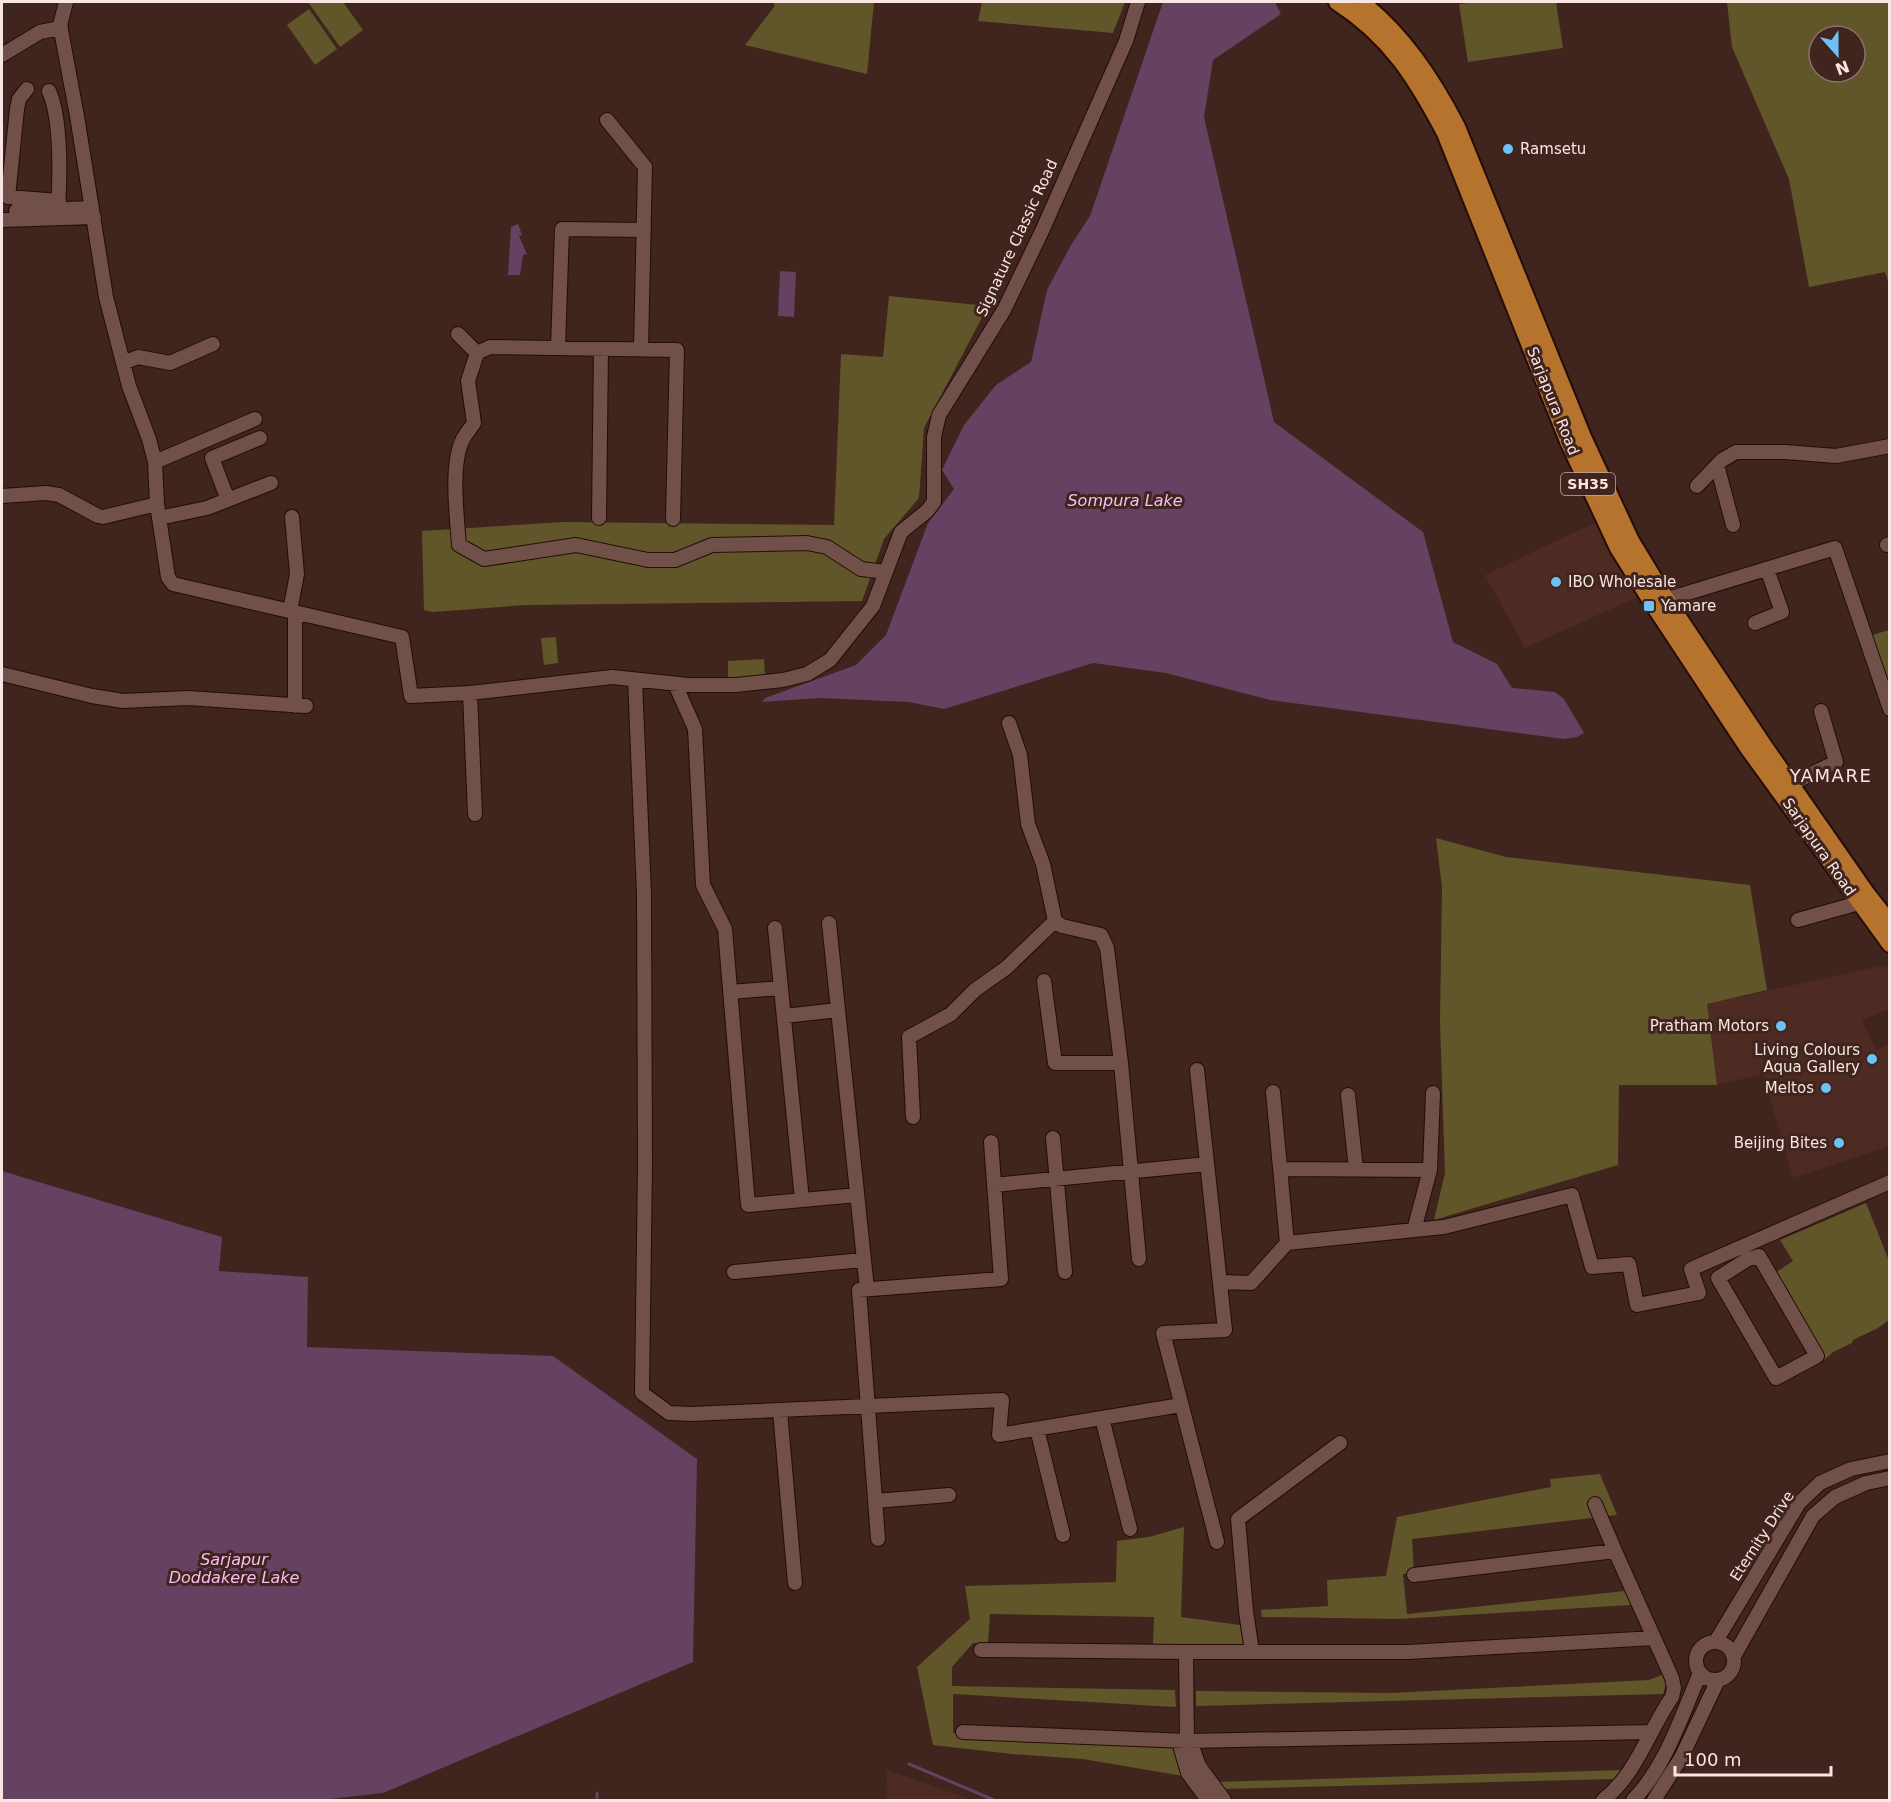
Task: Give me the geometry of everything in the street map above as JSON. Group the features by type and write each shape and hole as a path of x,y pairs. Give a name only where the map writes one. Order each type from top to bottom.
{"main road":[{"name":"Sarjapura Road","path":"1337,2 1362,18 1378,33 1407,68 1426,98 1449,143 1526,317"},
{"name":"Sarjapura Road","path":"1361,2 1391,28 1420,63 1457,127 1568,441 1618,548 1660,602 1867,894 1890,922"},
{"name":"Sarjapura Road","path":"1660,602 1748,748 1890,944"}],"street":[{"path":"66,2 61,28 106,297 129,386 155,462 158,511 168,577 173,584 292,612"},
{"name":"Signature Classic Road","path":"292,612 402,637 411,696 470,693 612,677 675,684 736,685 783,680 807,674 830,660 873,606 901,532 927,511 934,502 934,437 939,415 1004,310 1042,231 1126,41 1138,2"},
{"path":"2,56 40,32 61,28"},
{"path":"27,89 19,99 16,109 8,197 93,212"},
{"path":"49,91 53,102 60,159 59,205"},
{"path":"607,120 645,167 641,350"},
{"path":"2,211 59,205"},
{"path":"2,220 93,212"},
{"path":"558,348 562,229 644,230"},
{"path":"458,334 477,353"},
{"path":"123,363 138,357 170,363 213,344"},
{"path":"673,519 677,350 490,347 477,353 468,381 474,423 463,439 457,459 456,510 459,545 484,559 576,545 648,560 675,560 712,544 807,543 827,547 861,569 886,573"},
{"path":"599,518 601,349"},
{"path":"155,462 255,419"},
{"path":"228,500 212,458 260,438"},
{"path":"1697,486 1717,465 1736,452 1765,451 1836,456 1890,446"},
{"path":"1717,465 1733,525"},
{"path":"2,496 46,493 59,495 103,517 207,508 271,483"},
{"path":"2,674 92,696 123,701 188,698 301,706 292,612 297,574 291,517"},
{"path":"1660,602 1835,548 1890,709"},
{"path":"1755,622 1782,612 1767,569"},
{"path":"635,680 644,894 645,1164 642,1393 669,1413 780,1411 1002,1400 999,1435 1181,1405"},
{"path":"675,684 695,729 703,885 725,929 748,1205 857,1195"},
{"path":"470,693 475,814"},
{"path":"1791,784 1836,762 1821,711"},
{"path":"1009,723 1020,755 1028,824 1043,864 1055,921 1062,926 1101,935 1107,948 1121,1063 1138,1259"},
{"path":"1798,920 1859,903"},
{"path":"913,1117 909,1037 951,1014 975,990 1006,968 1055,921"},
{"path":"829,922 867,1289"},
{"path":"775,928 802,1200"},
{"path":"1044,981 1055,1064 1121,1063"},
{"path":"730,992 781,988"},
{"path":"784,1016 838,1010"},
{"path":"1197,1070 1225,1330 1163,1333 1217,1542"},
{"path":"1274,1092 1287,1243"},
{"path":"1414,1230 1430,1170 1433,1093"},
{"path":"1348,1095 1356,1169"},
{"path":"1053,1138 1065,1272"},
{"path":"878,1539 859,1290 1000,1279 990,1142"},
{"path":"994,1185 1207,1164"},
{"path":"1282,1168 1430,1170"},
{"path":"1220,1282 1251,1283 1287,1243 1444,1227 1572,1195 1592,1267 1629,1264 1637,1305 1699,1293 1691,1269 1890,1182"},
{"path":"1729,1252 1737,1266"},
{"path":"1759,1256 1817,1356 1776,1378 1718,1278 1737,1266 1759,1256"},
{"path":"734,1272 864,1260"},
{"path":"780,1411 795,1583"},
{"path":"1102,1418 1130,1529"},
{"path":"1037,1429 1064,1534"},
{"path":"1252,1652 1238,1519 1340,1443"},
{"name":"Eternity Drive","path":"1633,1800 1643,1790 1669,1746 1700,1673 1697,1668 1696,1655 1704,1645 1716,1641 1799,1503 1820,1483 1851,1469 1890,1461"},
{"path":"1654,1800 1660,1794 1681,1758 1718,1680 1730,1673 1733,1668 1734,1656 1813,1516 1835,1497 1866,1483 1890,1478"},
{"path":"875,1501 949,1495"},
{"path":"1595,1504 1674,1688 1672,1697 1622,1782 1603,1800"},
{"path":"1414,1575 1615,1551"},
{"path":"981,1650 1408,1652 1654,1638"},
{"path":"1716,1641 1727,1645 1734,1656"},
{"path":"1186,1652 1187,1742 1199,1766 1224,1800"},
{"path":"1700,1673 1718,1680"},
{"path":"963,1732 1187,1742 1651,1732"},
{"path":"1187,1742 1181,1749 1185,1766 1208,1800"}],"shaded area":[{"path":"308,2 343,2 363,30 340,47"},
{"path":"774,2 874,2 867,74 745,45 774,7"},
{"path":"982,2 1125,2 1113,33 978,21"},
{"path":"1556,2 1563,48 1468,62 1459,4"},
{"path":"1727,2 1889,2 1889,284 1885,272 1809,287 1789,179 1732,47"},
{"path":"309,9 337,49 315,65 287,25"},
{"path":"889,296 988,306 924,428 919,498 884,539 862,601 526,605 433,612 424,610 422,531 563,522 834,525 841,354 883,357"},
{"path":"1598,521 1640,596 1525,648 1485,575"},
{"path":"1889,630 1889,698 1869,636"},
{"path":"556,637 558,663 544,665 541,638"},
{"path":"764,659 765,677 728,678 728,661"},
{"path":"1436,838 1506,857 1750,885 1767,990 1707,1004 1717,1085 1619,1085 1618,1165 1434,1220 1445,1173 1440,1023 1442,887"},
{"path":"1885,965 1889,971 1889,1009 1862,1020 1876,1050 1889,1044 1889,1146 1793,1178 1763,1074 1717,1085 1707,1004"},
{"path":"1866,1203 1889,1261 1889,1320 1833,1352 1824,1360 1775,1273 1793,1261 1780,1240"},
{"path":"1600,1474 1617,1515 1412,1539 1414,1572 1403,1574 1407,1614 1625,1591 1631,1605 1399,1619 1262,1617 1261,1610 1328,1606 1327,1580 1386,1576 1397,1517 1551,1487 1550,1479"},
{"path":"1184,1527 1181,1617 1240,1625 1243,1644 1153,1645 1154,1617 990,1614 988,1643 973,1643 952,1667 952,1686 1175,1690 1176,1707 953,1694 953,1733 1175,1747 1177,1762 1183,1776 1083,1759 933,1745 917,1667 970,1619 965,1586 1116,1582 1117,1541 1149,1537"},
{"path":"1662,1675 1666,1684 1663,1694 1196,1706 1196,1691 1390,1693 1649,1680"},
{"path":"887,1770 973,1800 886,1800"},
{"path":"1622,1770 1615,1779 1222,1789 1216,1782"}],"water":[{"name":"Sompura Lake","path":"1163,2 1275,2 1281,14 1213,60 1204,117 1274,422 1423,532 1453,642 1497,664 1512,688 1555,692 1564,699 1584,733 1577,737 1564,739 1270,700 1166,673 1093,663 944,709 909,702 820,698 762,702 765,698 856,665 886,635 928,523 954,489 942,470 964,425 996,385 1031,362 1047,290 1071,245 1090,216"},
{"path":"518,224 522,235 519,236 527,254 523,255 520,275 508,275 511,227"},
{"path":"780,271 796,272 794,317 778,316"},
{"name":"Sarjapur Doddakere Lake","path":"2,1171 222,1237 219,1271 308,1277 307,1347 553,1356 697,1459 693,1662 383,1793 321,1800 2,1800"}],"waterway":[{"path":"909,1764 994,1800"},
{"path":"597,1793 597,1800"}],"place":[{"name":"Ramsetu","path":"1508,149"},
{"name":"IBO Wholesale","path":"1556,582"},
{"name":"Yamare","path":"1649,606"},
{"name":"Pratham Motors","path":"1781,1026"},
{"name":"Living Colours Aqua Gallery","path":"1872,1059"},
{"name":"Meltos","path":"1826,1088"},
{"name":"Beijing Bites","path":"1839,1143"}],"district":[{"name":"YAMARE","path":"1831,775"}]}
